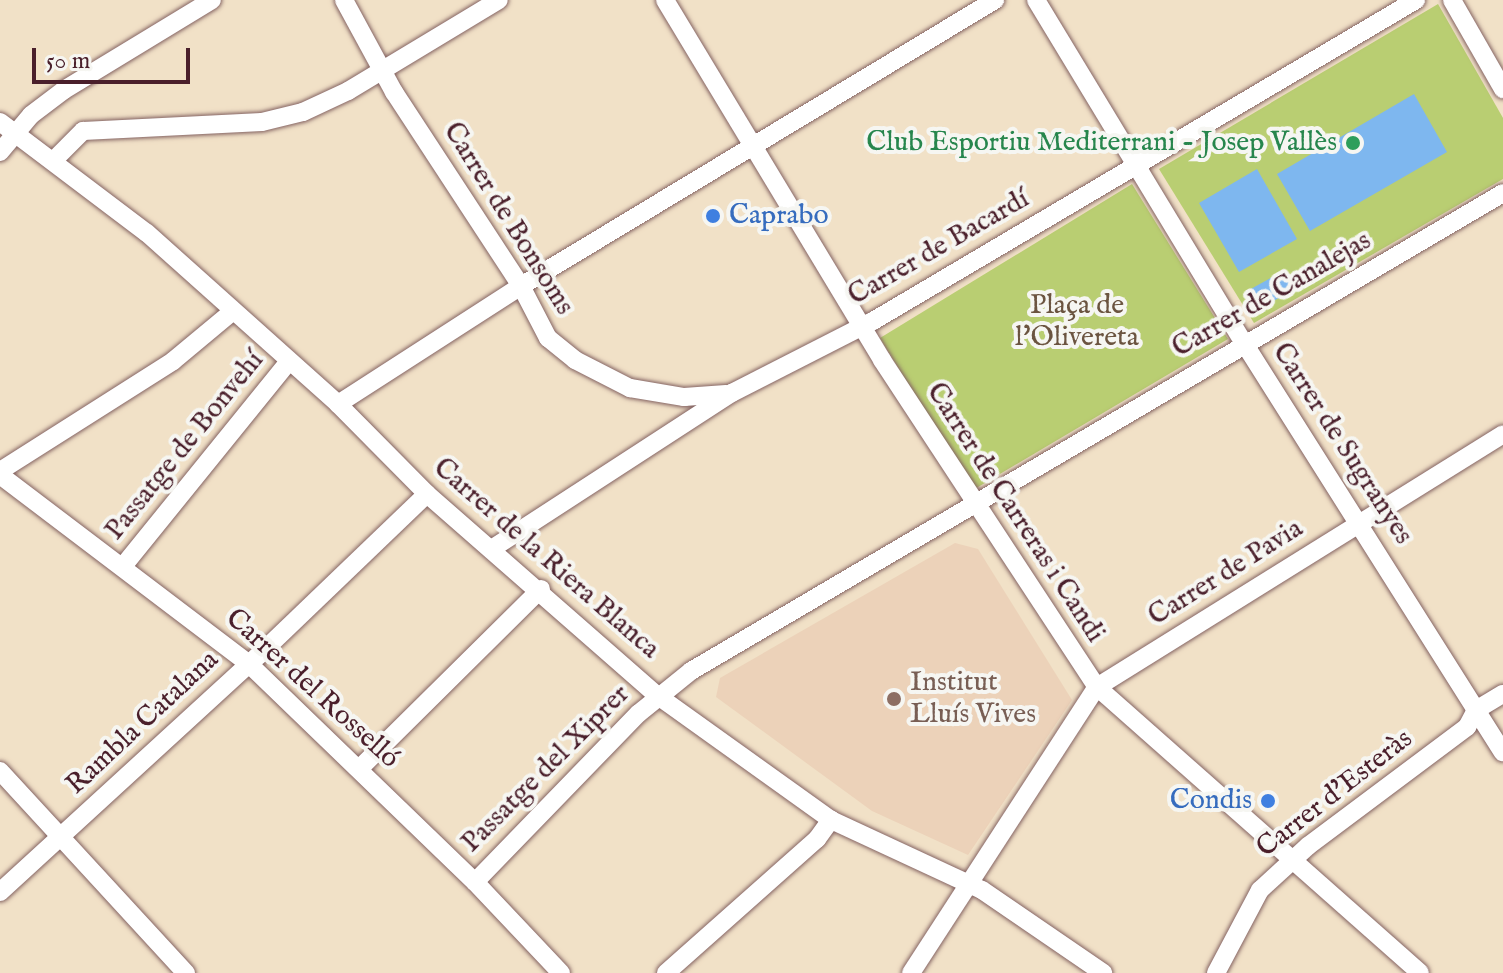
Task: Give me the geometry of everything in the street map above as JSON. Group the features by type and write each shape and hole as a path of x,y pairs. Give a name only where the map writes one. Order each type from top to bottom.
{"street":[{"path":"0,152 17,132 64,90 212,0"},
{"name":"Carrer de Bonsoms","path":"344,0 382,71 521,286 548,338 597,373 656,394 709,398 732,393"},
{"path":"55,159 83,131 262,122 303,112 382,71 499,0"},
{"name":"Carrer de Carreras i Candi","path":"665,0 973,503 1097,687 1420,973"},
{"path":"338,404 521,286 995,0"},
{"name":"Carrer de Sugranyes","path":"1036,0 1244,343 1360,521 1503,752"},
{"name":"Carrer de Bacardí","path":"493,548 732,393 864,325 1416,0"},
{"path":"1452,0 1503,89"},
{"name":"Carrer de la Riera Blanca","path":"0,122 55,159 233,311 338,404 427,494 541,589 658,696 831,820 970,884 1103,973"},
{"name":"Carrer de Canalejas","path":"658,696 973,503 1503,193"},
{"path":"0,473 173,361 233,311"},
{"name":"Passatge de Bonvehí","path":"124,565 289,361"},
{"name":"Carrer de Pavia","path":"911,973 1097,687 1503,434"},
{"name":"Carrer del Rosselló","path":"0,473 248,663 475,882 561,973"},
{"name":"Rambla Catalana","path":"0,892 427,494"},
{"path":"359,769 541,589"},
{"name":"Carrer d'Esteràs","path":"1216,973 1260,890 1292,860 1467,727 1476,710 1503,694"},
{"name":"Passatge del Xiprer","path":"475,882 658,696"},
{"path":"0,771 186,973"},
{"path":"666,973 817,839 831,820"}],"shaded area":[{"name":"Institut Lluís Vives","path":"955,543 978,549 1072,700 968,855 872,811 716,697 720,678"}],"green space":[{"name":"Club Esportiu Mediterrani - Josep Vallès","path":"1438,4 1503,118 1503,179 1254,323 1159,169"},
{"name":"Plaça de l'Olivereta","path":"1132,184 1228,339 973,490 880,338"}],"water":[{"path":"1414,94 1447,152 1310,231 1277,174"},
{"path":"1257,169 1297,239 1239,272 1199,203"},
{"path":"1283,271 1294,289 1260,309 1249,290"}],"place":[{"name":"Club Esportiu Mediterrani - Josep Vallès","path":"1353,143"},
{"name":"Caprabo","path":"713,216"},
{"name":"Institut Lluís Vives","path":"894,699"},
{"name":"Condis","path":"1268,801"}]}
